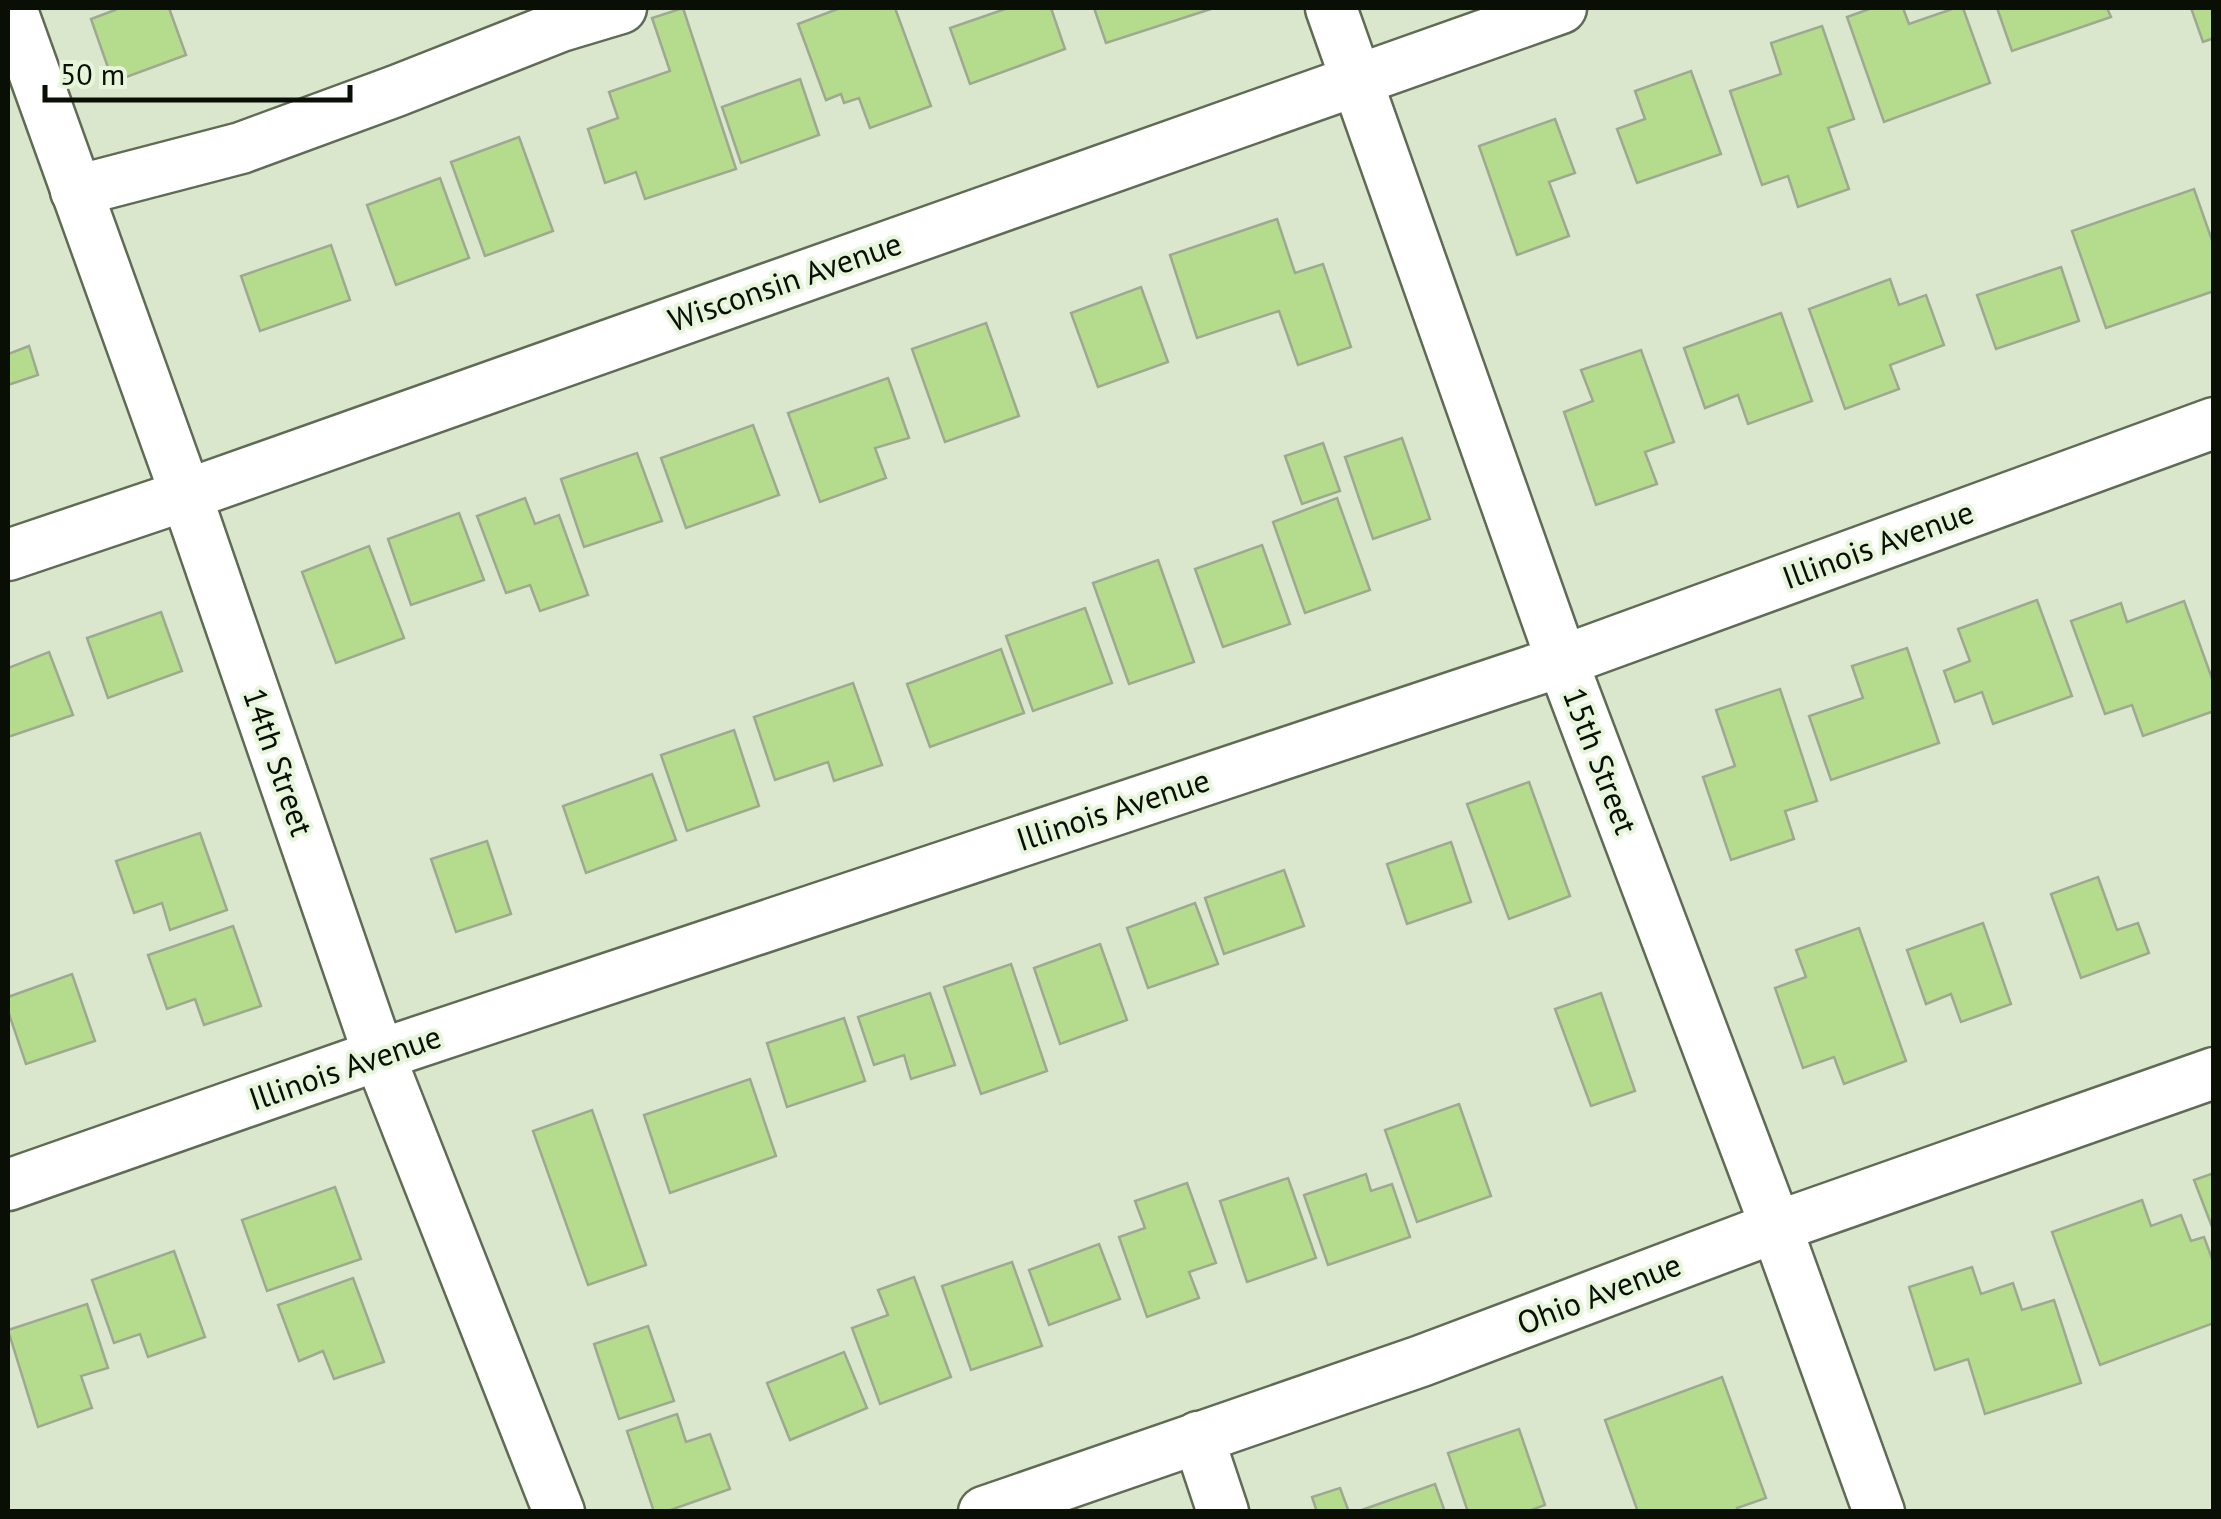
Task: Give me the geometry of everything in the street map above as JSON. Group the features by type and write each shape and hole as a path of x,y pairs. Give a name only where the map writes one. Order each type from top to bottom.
{"street":[{"name":"14th Street","path":"11,8 186,494 379,1055 558,1512"},
{"path":"76,191 241,148 562,26 621,8"},
{"name":"15th Street","path":"1332,8 1562,661 1879,1512"},
{"name":"Wisconsin Avenue","path":"8,555 1561,8"},
{"name":"Illinois Avenue","path":"8,1185 379,1055 1562,661 2214,422"},
{"name":"Ohio Avenue","path":"984,1512 1420,1362 1776,1227 2214,1073"},
{"path":"1198,1438 1224,1512"}],"building":[{"path":"114,8 169,8 186,55 113,82 91,19"},
{"path":"683,8 736,169 645,199 636,172 605,183 588,129 618,118 609,92 670,71 652,18"},
{"path":"840,8 895,8 931,106 870,128 859,98 844,103 841,94 826,100 798,24"},
{"path":"1008,8 1051,8 1065,49 970,84 950,28"},
{"path":"1094,8 1214,8 1106,43"},
{"path":"1872,8 1903,8 1909,24 1963,8 1990,83 1884,122 1847,17"},
{"path":"1997,8 2107,8 2111,17 2012,51"},
{"path":"2191,8 2214,8 2214,38 2203,42"},
{"path":"1822,26 1854,119 1828,128 1849,189 1798,207 1788,176 1762,185 1730,91 1781,74 1771,43"},
{"path":"1691,71 1721,154 1637,183 1617,129 1645,119 1635,91"},
{"path":"800,79 819,135 741,163 722,107"},
{"path":"1555,119 1575,173 1549,182 1569,236 1517,255 1479,146"},
{"path":"519,137 553,231 485,256 451,162"},
{"path":"440,178 469,258 396,285 367,205"},
{"path":"2194,189 2214,246 2214,291 2106,328 2072,231"},
{"path":"1277,219 1295,273 1323,264 1351,347 1298,365 1279,311 1197,338 1170,255"},
{"path":"331,245 350,300 260,331 241,276"},
{"path":"2061,267 2079,321 1996,349 1977,295"},
{"path":"1890,279 1899,305 1926,295 1944,345 1890,365 1899,389 1845,409 1809,309"},
{"path":"1141,287 1168,362 1098,387 1071,313"},
{"path":"1781,313 1812,401 1748,424 1738,395 1705,408 1684,348"},
{"path":"986,323 1019,416 945,442 912,349"},
{"path":"29,346 38,375 8,385 8,354"},
{"path":"1641,350 1674,442 1645,452 1657,484 1596,505 1564,412 1593,401 1581,370"},
{"path":"888,378 909,438 875,448 886,478 820,502 788,413"},
{"path":"753,425 779,495 686,528 661,458"},
{"path":"1402,438 1430,519 1373,539 1345,457"},
{"path":"1323,443 1340,491 1302,504 1285,456"},
{"path":"637,453 662,521 584,547 561,479"},
{"path":"525,498 535,524 559,515 588,595 540,611 530,585 506,593 477,516"},
{"path":"1337,498 1370,590 1305,613 1273,522"},
{"path":"459,513 484,580 411,605 388,539"},
{"path":"1262,545 1290,624 1223,647 1195,569"},
{"path":"369,546 404,638 336,663 302,572"},
{"path":"1158,560 1194,662 1129,684 1093,583"},
{"path":"2037,600 2072,696 1993,724 1982,692 1955,702 1944,671 1970,661 1958,629"},
{"path":"2184,601 2214,684 2214,711 2143,736 2132,705 2105,714 2071,621 2121,603 2127,622"},
{"path":"1085,608 1112,683 1033,711 1006,636"},
{"path":"161,612 182,671 108,698 87,638"},
{"path":"1907,648 1939,743 1831,780 1809,716 1863,698 1852,666"},
{"path":"1001,649 1024,713 930,747 907,684"},
{"path":"49,652 73,715 8,737 8,668"},
{"path":"853,683 882,765 834,781 828,762 775,780 754,717"},
{"path":"1780,689 1817,801 1785,811 1794,839 1731,860 1703,777 1735,766 1716,710"},
{"path":"734,730 759,806 687,831 661,755"},
{"path":"652,774 676,840 586,873 563,806"},
{"path":"1529,782 1570,896 1509,919 1467,804"},
{"path":"200,833 227,910 170,930 162,903 134,913 116,861"},
{"path":"487,841 511,914 456,932 431,859"},
{"path":"1451,842 1471,902 1407,924 1387,864"},
{"path":"1284,870 1304,926 1224,954 1205,898"},
{"path":"2098,877 2117,930 2138,923 2149,953 2081,978 2051,894"},
{"path":"1195,903 1218,964 1148,988 1127,928"},
{"path":"1983,923 2011,1004 1961,1022 1951,994 1926,1004 1907,950"},
{"path":"233,926 261,1006 204,1025 195,999 167,1009 148,955"},
{"path":"1859,928 1906,1061 1844,1084 1834,1057 1803,1068 1775,988 1806,977 1796,950"},
{"path":"1100,944 1127,1020 1060,1044 1034,968"},
{"path":"1011,964 1047,1071 981,1094 944,987"},
{"path":"72,974 95,1041 26,1064 8,1011 8,997"},
{"path":"930,993 955,1065 911,1079 904,1055 874,1065 858,1017"},
{"path":"1601,993 1635,1091 1591,1106 1555,1009"},
{"path":"844,1018 865,1081 787,1107 767,1043"},
{"path":"750,1079 776,1156 670,1193 644,1115"},
{"path":"1459,1104 1491,1196 1417,1222 1385,1130"},
{"path":"592,1110 646,1265 588,1285 533,1131"},
{"path":"2214,1173 2214,1232 2194,1180"},
{"path":"1366,1174 1371,1191 1392,1184 1410,1237 1328,1265 1304,1195"},
{"path":"1288,1178 1316,1258 1247,1282 1220,1201"},
{"path":"1187,1183 1216,1263 1189,1272 1199,1298 1147,1317 1119,1237 1145,1228 1135,1201"},
{"path":"335,1187 361,1259 267,1291 242,1220"},
{"path":"2142,1200 2151,1226 2181,1215 2191,1241 2204,1237 2214,1264 2214,1323 2100,1365 2052,1232"},
{"path":"1099,1244 1120,1299 1049,1325 1029,1270"},
{"path":"174,1251 205,1337 148,1357 140,1334 114,1343 92,1280"},
{"path":"1012,1262 1042,1346 971,1370 942,1286"},
{"path":"1972,1267 1981,1294 2013,1283 2022,1310 2054,1300 2081,1383 1985,1414 1968,1359 1935,1370 1909,1287"},
{"path":"914,1277 951,1377 880,1404 852,1328 888,1315 878,1290"},
{"path":"353,1278 384,1362 334,1379 323,1351 299,1361 278,1305"},
{"path":"87,1304 108,1368 81,1376 92,1408 38,1427 8,1330"},
{"path":"648,1326 674,1401 619,1419 594,1344"},
{"path":"844,1352 867,1408 790,1440 767,1383"},
{"path":"1722,1377 1766,1498 1737,1508 1738,1512 1638,1512 1605,1420"},
{"path":"677,1414 686,1442 710,1434 730,1489 665,1512 654,1512 627,1431"},
{"path":"1519,1429 1545,1505 1526,1512 1468,1512 1448,1453"},
{"path":"1435,1484 1445,1512 1356,1512"},
{"path":"1340,1488 1349,1512 1317,1512 1312,1497"}]}
